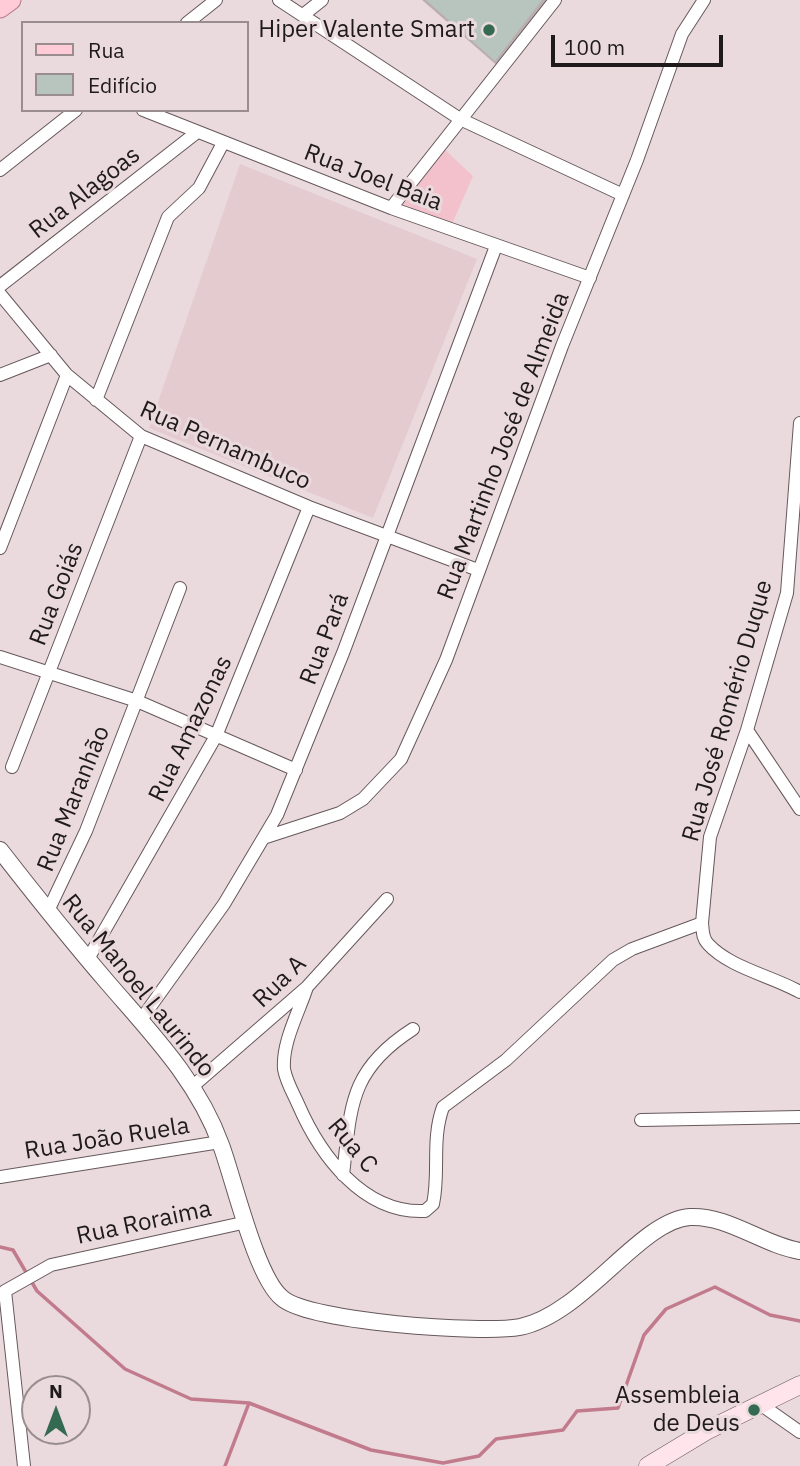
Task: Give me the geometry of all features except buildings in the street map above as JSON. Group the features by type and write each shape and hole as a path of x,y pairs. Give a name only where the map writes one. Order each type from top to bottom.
{"main road":[{"path":"0,8 11,0"},
{"path":"648,1466 706,1431 800,1385"}],"street":[{"path":"190,21 216,0"},
{"path":"279,0 460,118 623,195"},
{"path":"303,15 322,0"},
{"path":"391,208 555,0"},
{"name":"Rua Martinho José de Almeida","path":"266,837 340,813 363,799 401,759 446,660 562,346 623,195 682,34 704,0"},
{"path":"0,170 73,112"},
{"name":"Rua Joel Baia","path":"148,112 223,144 391,208 590,278"},
{"name":"Rua Alagoas","path":"0,286 196,133"},
{"path":"96,400 170,214 199,188 223,144"},
{"name":"Rua Pará","path":"140,1021 224,904 266,837 296,770 361,607 385,536 496,246"},
{"name":"Rua Pernambuco","path":"0,294 68,375 141,436 309,507 478,570"},
{"path":"0,375 51,355"},
{"path":"0,548 68,375"},
{"name":"Rua José Romério Duque","path":"702,923 709,837 747,730 788,593 800,423"},
{"name":"Rua Goiás","path":"12,767 141,436"},
{"name":"Rua Amazonas","path":"88,959 216,737 309,507"},
{"name":"Rua Maranhão","path":"48,911 86,831 180,588"},
{"path":"0,657 136,701 296,770"},
{"path":"747,730 800,809"},
{"name":"Rua Manoel Laurindo","path":"0,850 193,1086 220,1142 271,1288 296,1307 343,1318 487,1329 520,1327 547,1318 579,1297 658,1230 689,1217 733,1227 800,1251"},
{"name":"Rua A","path":"193,1086 307,987 387,899"},
{"path":"702,923 705,940 727,958 800,992"},
{"name":"Rua C","path":"307,987 287,1043 284,1070 305,1121 343,1175 375,1199 403,1209 425,1210 433,1205 435,1194 436,1124 443,1107 455,1095 506,1060 612,960 632,949 702,923"},
{"path":"343,1175 350,1115 357,1087 386,1046 413,1029"},
{"path":"641,1120 800,1117"},
{"name":"Rua João Ruela","path":"0,1177 220,1142"},
{"name":"Rua Roraima","path":"24,1466 5,1291 51,1265 247,1222"},
{"path":"760,1404 800,1432"}],"shaded area":[{"path":"443,148 473,176 452,224 397,206"},
{"path":"240,164 477,259 373,518 149,428"}],"waterway":[{"path":"0,1247 13,1250 37,1291 125,1369 191,1399 249,1403 371,1450 443,1463 479,1456 496,1439 563,1430 577,1411 618,1408 644,1335 666,1309 715,1287 770,1315 800,1321"},
{"path":"225,1466 249,1403"}],"place":[{"name":"Hiper Valente Smart","path":"489,30"},
{"name":"Assembleia de Deus","path":"754,1410"}]}
